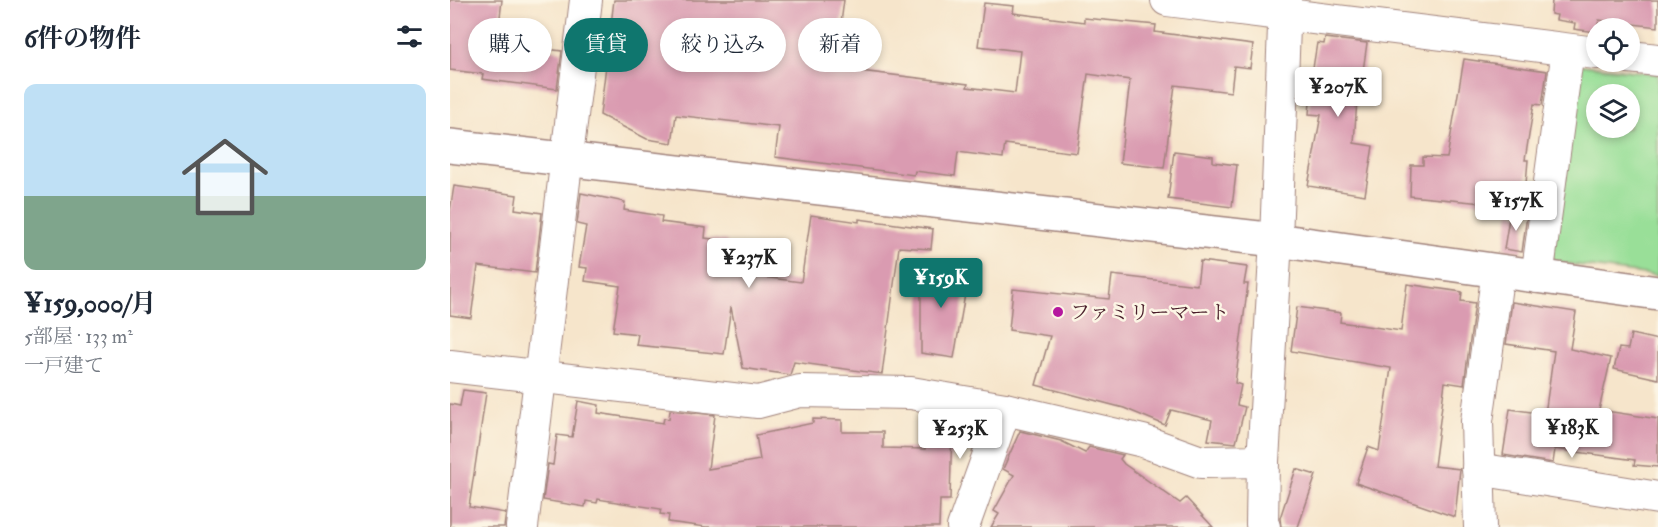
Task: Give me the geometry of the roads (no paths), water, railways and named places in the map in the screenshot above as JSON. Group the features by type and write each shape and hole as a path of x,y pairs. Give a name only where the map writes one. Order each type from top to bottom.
{"street":[{"path":"522,527 586,0"},
{"path":"1167,0 1285,7 1582,51 1537,277"},
{"path":"1264,527 1262,525 1263,461 1276,240 1285,7"},
{"path":"1640,58 1658,60"},
{"path":"450,146 1276,240 1658,293"},
{"path":"1480,527 1477,420 1498,272"},
{"path":"450,366 758,402 800,391 911,393 1005,409 1143,441 1201,462 1263,461"},
{"path":"963,527 1005,409"},
{"path":"1478,469 1658,498"}],"place":[{"name":"ファミリーマート","path":"1058,312"}]}
